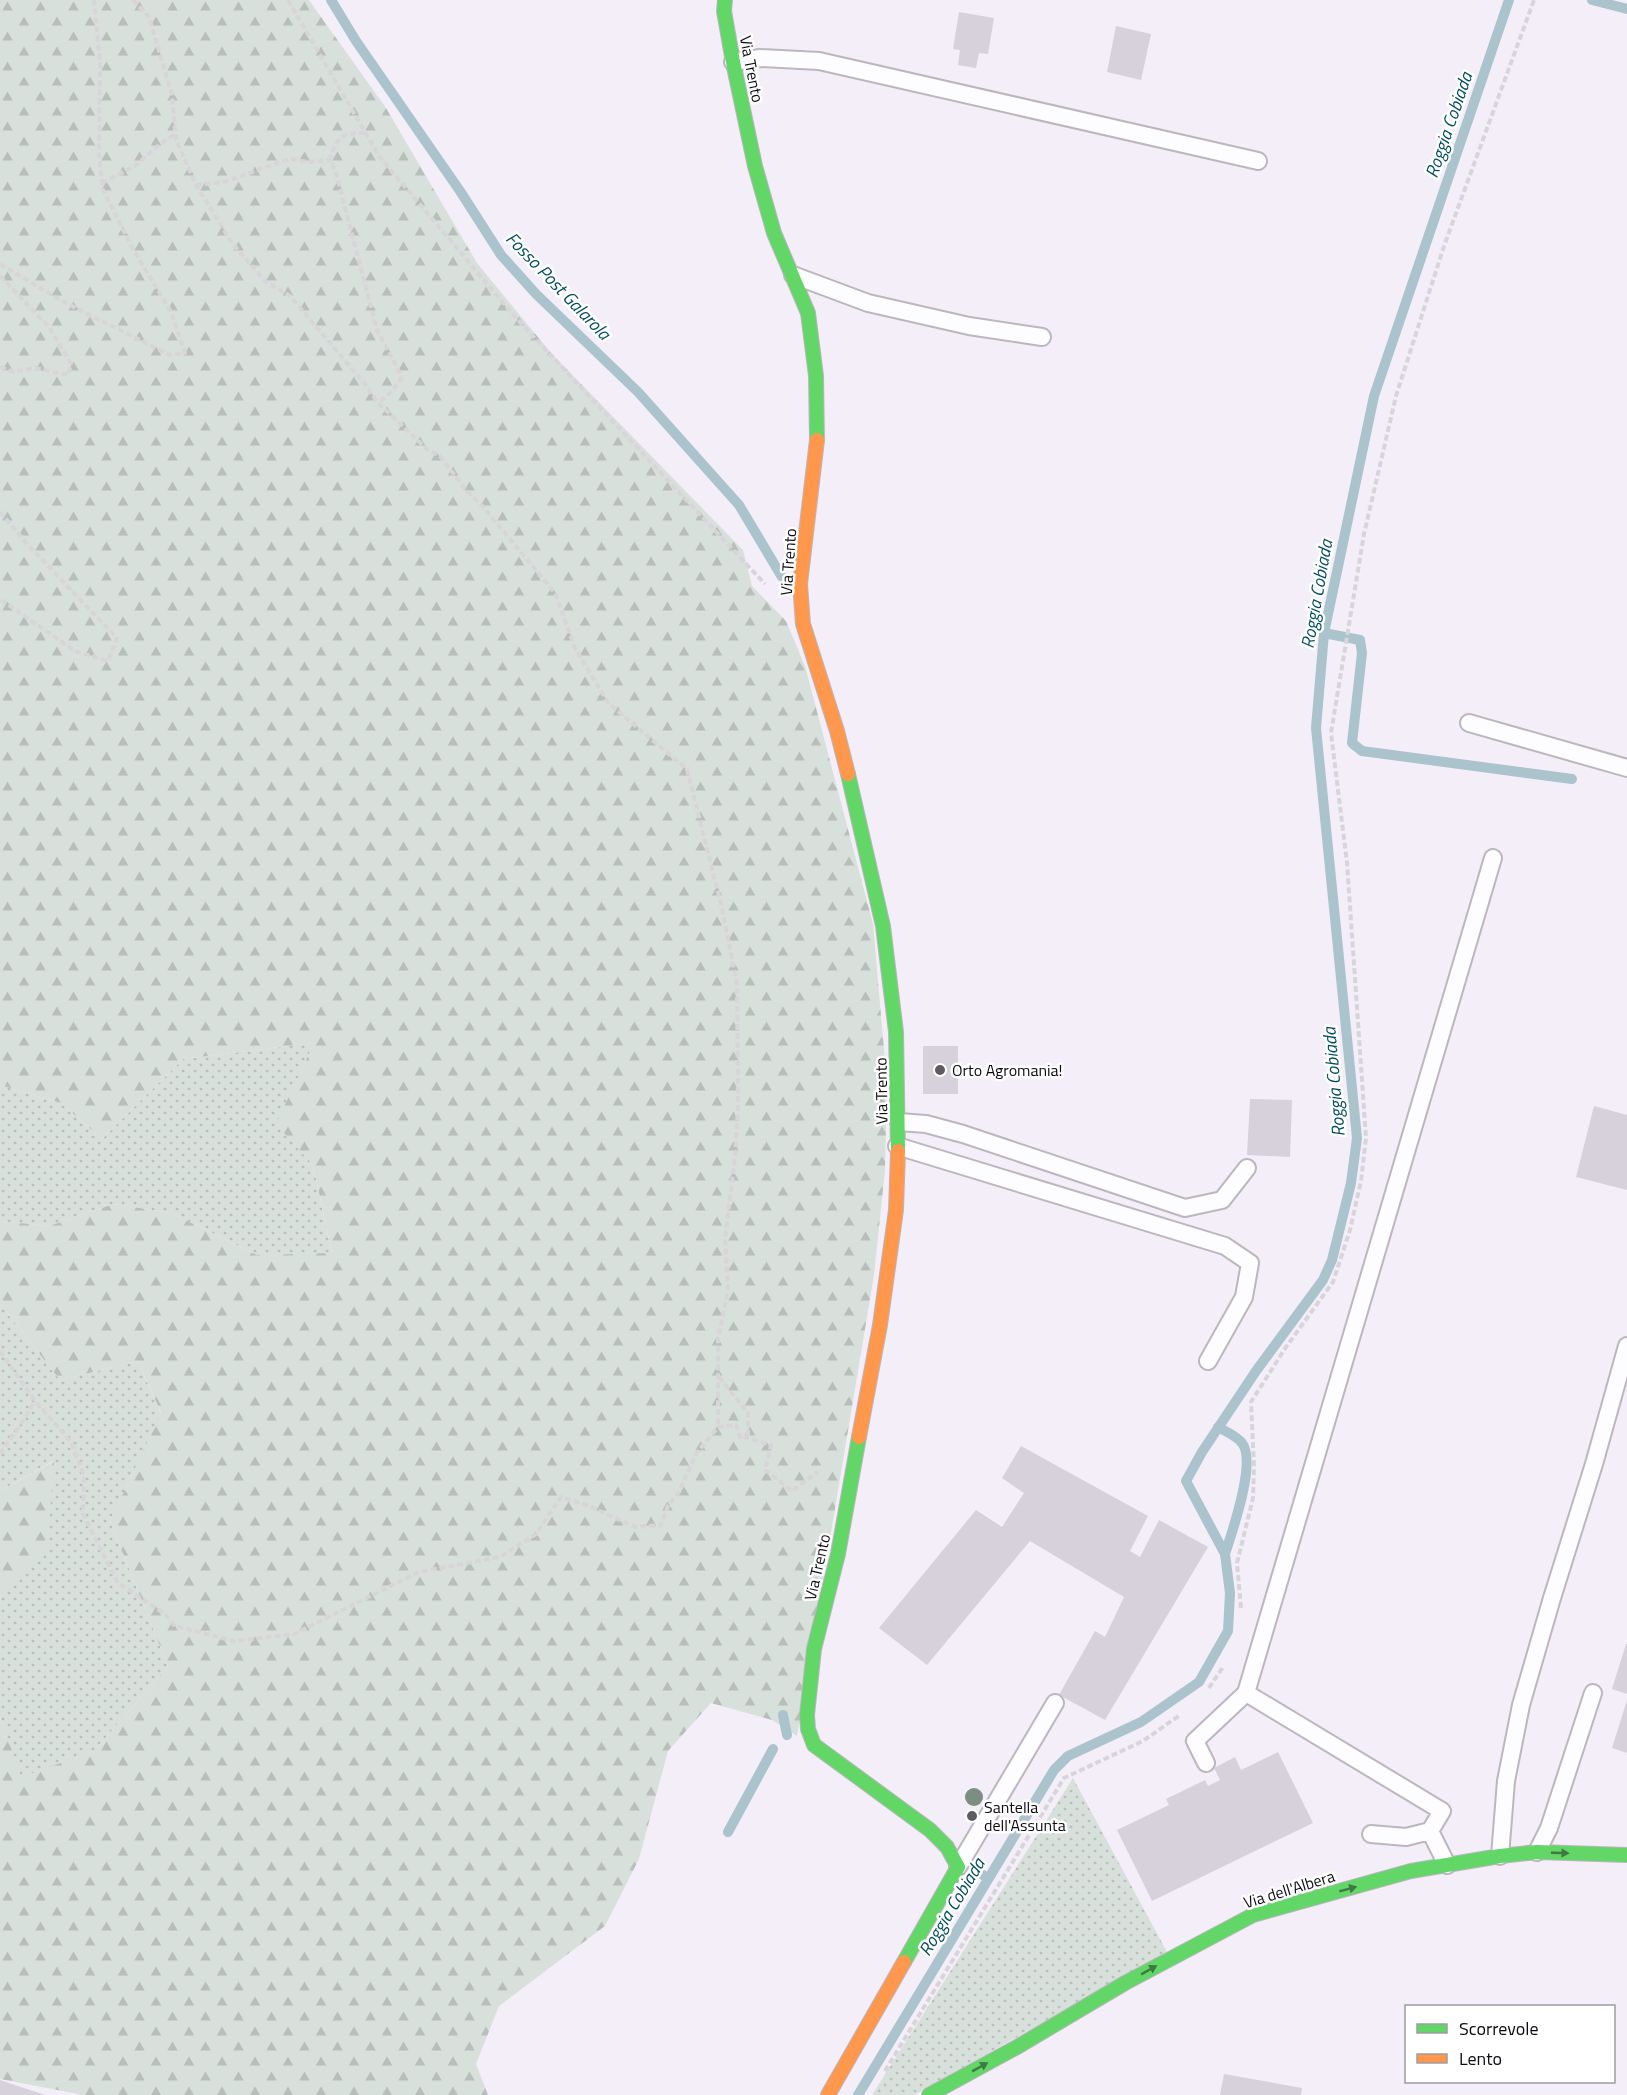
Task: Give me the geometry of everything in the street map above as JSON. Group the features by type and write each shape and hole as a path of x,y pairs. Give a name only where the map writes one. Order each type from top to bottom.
{"street":[{"name":"Via Trento","path":"725,0 724,11 733,62 755,166 774,233 808,313 816,376 818,433 800,584 803,624 842,750 883,926 896,1032 898,1122 896,1210 880,1325 838,1554 814,1649 808,1729 814,1745 930,1830 947,1847 958,1867"},
{"name":"Via dell'Albera","path":"929,2095 1017,2047 1125,1983 1253,1915 1411,1871 1500,1856 1537,1852 1627,1855"},
{"path":"828,2095 958,1867"}],"lane":[{"path":"733,62 760,58 819,61 1258,161"},
{"path":"792,275 868,303 969,326 1042,337"},
{"path":"1469,723 1627,768"},
{"path":"1206,1763 1195,1741 1246,1693 1493,858"},
{"path":"898,1122 926,1124 963,1134 1185,1208 1222,1200 1247,1168"},
{"path":"897,1146 1225,1246 1250,1263 1244,1297 1208,1361"},
{"path":"1500,1856 1506,1781 1521,1705 1627,1346"},
{"path":"1246,1693 1442,1811 1430,1831 1406,1837 1371,1834"},
{"path":"1537,1852 1548,1828 1593,1693"},
{"path":"958,1867 1055,1703"},
{"path":"1430,1831 1447,1865"}],"path":[{"path":"0,264 62,301 170,355 185,352 171,312 133,249 103,190 99,154 100,63 94,0"},
{"path":"0,1351 35,1401 71,1442 84,1476 83,1514 118,1583 165,1614 175,1626 234,1641 294,1634 419,1572 500,1557 536,1534 561,1497 589,1506 635,1527 661,1525 668,1506 679,1492 696,1454 718,1427 718,1339 728,1290 725,1239 735,1157 738,1105 737,985 722,908 687,769 608,703 574,648 555,593 485,509 466,490 440,456 428,450 378,403 364,383 290,296 266,281 231,243 196,185 176,140 172,95 149,17 133,0"},
{"path":"288,0 379,156 516,318 770,589"},
{"path":"1240,1616 1241,1597 1237,1563 1253,1498 1251,1402 1286,1347 1333,1282 1350,1230 1361,1181 1366,1138 1347,863 1330,733 1364,534 1396,396 1444,246 1534,0"},
{"path":"365,133 348,133 335,142 330,160 336,173 376,330 400,373 401,379 378,403"},
{"path":"102,183 135,166 176,134"},
{"path":"196,185 224,182 263,166 289,159 309,162 330,160"},
{"path":"0,276 49,327 71,364 68,375 35,368 14,372 0,367"},
{"path":"0,512 29,546 117,638 108,661 75,651 0,599"},
{"path":"718,1376 748,1413 748,1438"},
{"path":"0,1454 35,1401"},
{"path":"718,1427 736,1425 741,1439 748,1438 771,1445 765,1470 792,1491 822,1469"},
{"path":"1207,1690 1226,1663"},
{"path":"882,2077 1064,1778 1143,1741 1185,1711"}],"green space":[{"path":"0,0 309,0 386,108 477,263 551,353 743,550 752,586 786,621 805,666 873,924 887,1084 885,1170 874,1275 797,1736 772,1720 711,1703 668,1751 639,1859 605,1926 499,2006 476,2064 488,2095 83,2095 0,2079 0,1716 21,1777 94,1751 168,1666 110,1521 161,1413 138,1361 60,1380 0,1304 0,1221 49,1226 114,1204 171,1213 257,1255 332,1253 313,1165 276,1124 314,1043 183,1059 102,1139 61,1103 0,1085"},
{"path":"314,1043 277,1124 313,1165 332,1254 257,1255 171,1213 114,1204 49,1226 0,1221 0,1085 61,1103 102,1139 183,1059"},
{"path":"0,1304 60,1380 138,1361 161,1414 110,1521 168,1666 94,1751 20,1778 0,1716 0,1599 53,1461 0,1491"},
{"path":"54,1461 47,1552 0,1599 0,1491"},
{"path":"1073,1778 1167,1952 915,2095 872,2095"}],"building":[{"path":"959,12 994,18 988,54 979,53 976,68 958,65 960,50 953,49"},
{"path":"1116,26 1151,34 1141,80 1107,72"},
{"name":"Orto Agromania!","path":"923,1046 958,1046 958,1094 923,1094"},
{"path":"1250,1099 1292,1100 1290,1157 1247,1155"},
{"path":"1594,1106 1627,1115 1627,1190 1576,1177"},
{"path":"1021,1446 1148,1516 1130,1551 1140,1557 1159,1520 1208,1547 1105,1720 1059,1695 1095,1631 1105,1637 1124,1597 1030,1541 927,1665 879,1628 976,1510 1002,1527 1024,1493 1002,1478"},
{"path":"1627,1644 1627,1694 1612,1689"},
{"path":"1627,1700 1627,1753 1612,1748"},
{"path":"1278,1752 1313,1823 1152,1901 1117,1830 1169,1805 1166,1799 1205,1780 1208,1786 1220,1780 1214,1768 1235,1757 1241,1770"},
{"path":"1224,2074 1302,2088 1301,2095 1220,2095"},
{"path":"0,2080 45,2095 0,2095"}],"waterway":[{"name":"Fosso Post Galarola","path":"331,0 356,41 460,191 501,255 536,294 638,392 739,505 782,577"},
{"name":"Roggia Cobiada","path":"858,2095 1054,1770 1068,1756 1141,1722 1199,1682 1228,1631 1230,1593 1225,1554 1186,1481 1202,1452 1256,1371 1323,1280 1332,1260 1351,1183 1357,1138 1316,728 1324,633 1374,396 1509,0"},
{"path":"1592,0 1627,9"},
{"path":"1324,633 1360,640 1362,653 1352,743 1362,751 1572,779"},
{"path":"1218,1427 1242,1443 1246,1452 1247,1465 1242,1497 1225,1554"},
{"name":"Fosso Post Galarola","path":"783,1715 787,1735"},
{"path":"728,1832 773,1749"},
{"name":"Fosso Post Galarola","path":"976,1871 988,1878"}],"traffic: fast":[{"path":"725,0 724,11 733,62 755,166 774,233 808,313 816,376 817,440"},
{"path":"848,774 883,926 896,1032 898,1151"},
{"path":"859,1437 838,1554 814,1649 807,1715 808,1729 814,1745 930,1830 947,1847 958,1867 904,1962"},
{"path":"929,2095 1017,2047 1125,1983 1253,1915 1411,1871 1500,1856 1537,1852 1627,1855"}],"traffic: slow":[{"path":"817,440 800,584 803,624 837,731 848,774"},
{"path":"859,1437 880,1325 896,1210 898,1151"},
{"path":"828,2095 904,1962"}],"place":[{"name":"Orto Agromania!","path":"940,1070"},
{"name":"Santella dell'Assunta","path":"972,1816"}]}
